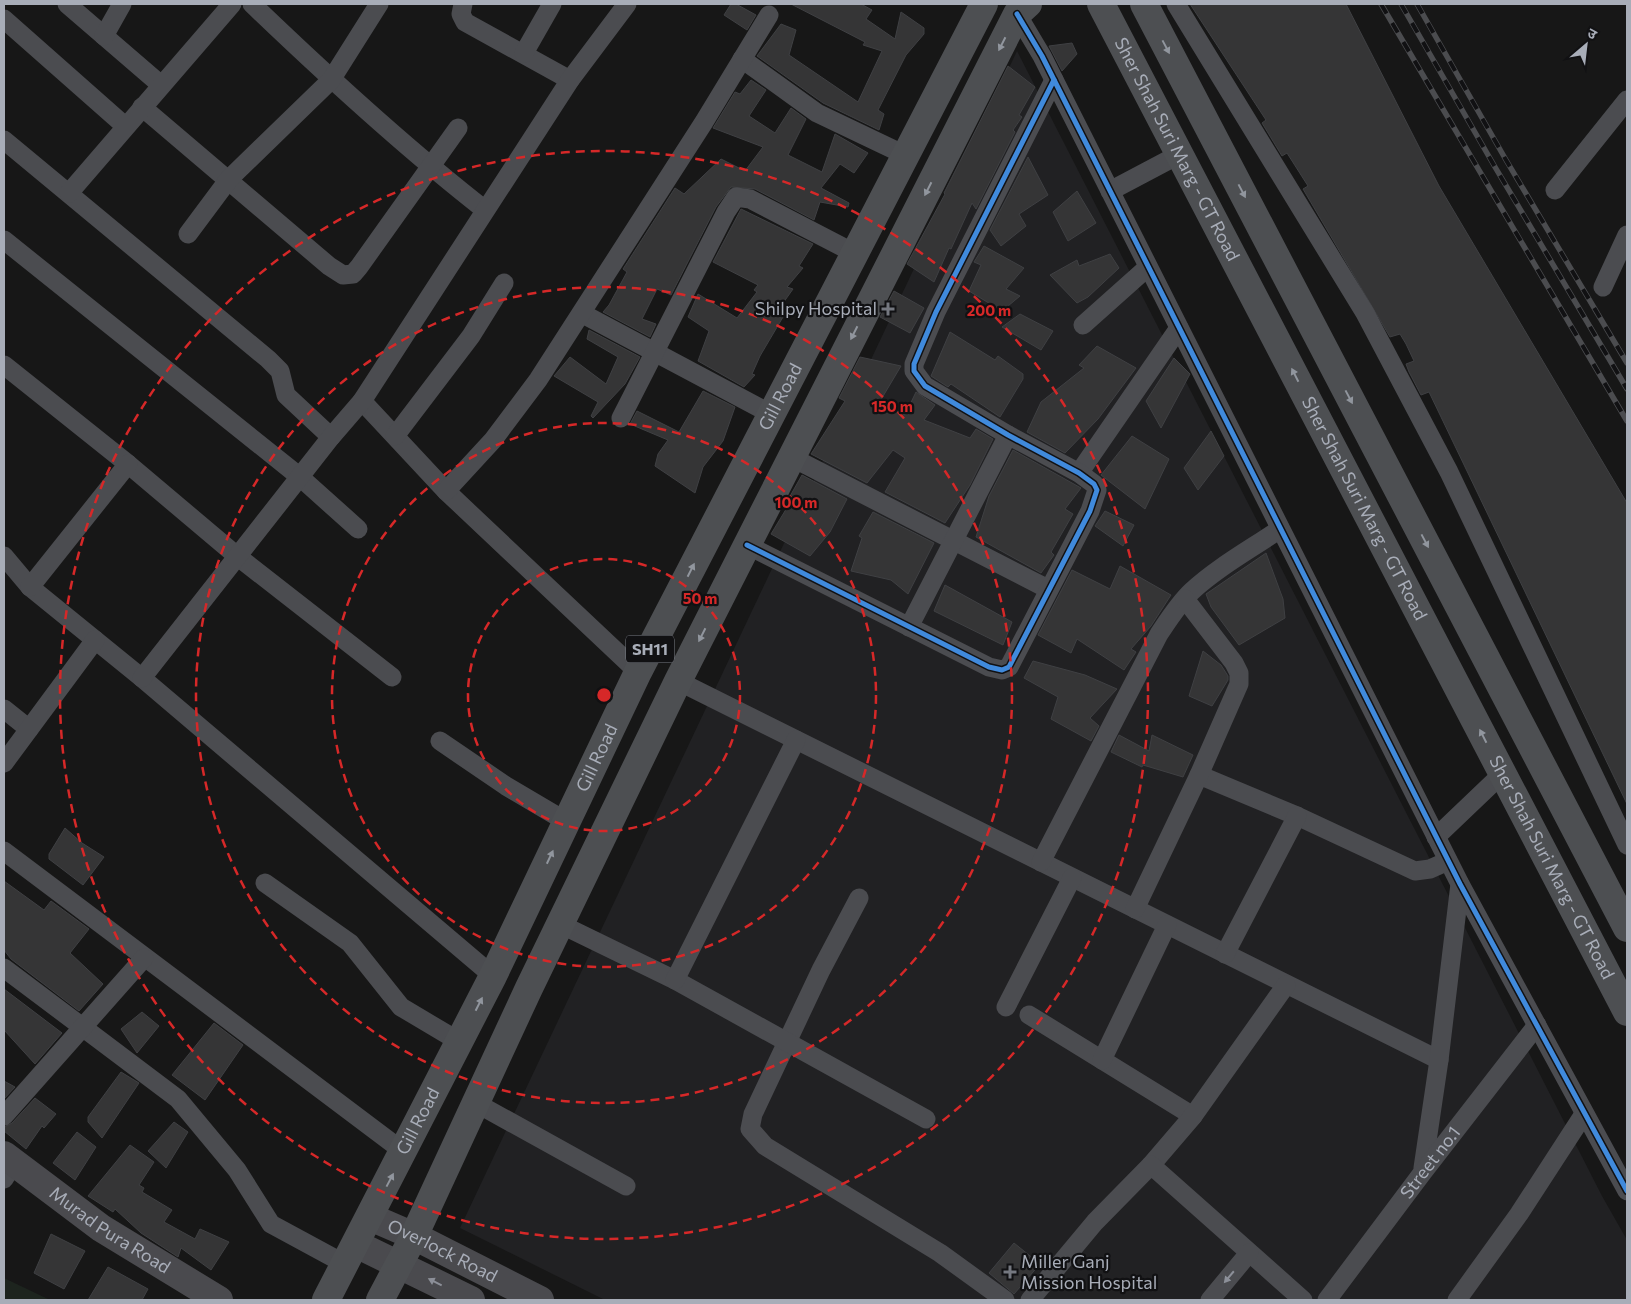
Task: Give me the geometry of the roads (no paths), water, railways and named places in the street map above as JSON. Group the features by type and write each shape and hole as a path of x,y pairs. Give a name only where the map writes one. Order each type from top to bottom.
{"main road":[{"name":"Gill Road","path":"326,1300 404,1152 493,976 638,672 984,4"},
{"name":"Sher Shah Suri Marg - GT Road","path":"1101,4 1627,1012"},
{"name":"Sher Shah Suri Marg - GT Road","path":"1144,4 1627,928"},
{"name":"SH11","path":"383,1299 560,924 678,681 1022,9"}],"street":[{"path":"67,4 161,85"},
{"path":"104,36 122,4"},
{"path":"69,193 232,4"},
{"path":"252,4 331,80 429,166 485,210"},
{"path":"188,234 229,179 331,80 379,4"},
{"path":"463,4 461,14 465,22 570,80"},
{"path":"524,53 552,4"},
{"path":"142,678 331,437 362,401 570,80 627,4"},
{"path":"1176,4 1370,321 1449,472 1627,845"},
{"path":"1022,9 1054,80 1448,861 1627,1191"},
{"path":"446,491 493,440 538,380 582,314 769,15"},
{"path":"4,19 126,126"},
{"path":"742,59 817,113 905,154"},
{"path":"747,545 989,667 1002,670 1009,667 1096,497 1097,490 1094,484 1079,473 1008,435 925,386 914,371 914,364 936,312 1054,80"},
{"path":"1555,190 1627,100"},
{"path":"142,107 229,179 329,266 338,273 347,275 353,274 359,268 429,166 458,128"},
{"path":"4,140 268,359 280,371 284,390 289,398 331,437"},
{"path":"1110,191 1180,154"},
{"path":"620,418 655,354 726,212 736,197 750,199 854,253"},
{"path":"1603,287 1627,235"},
{"path":"4,240 300,477 358,529"},
{"path":"1083,325 1148,267"},
{"path":"395,436 470,336 504,283"},
{"path":"582,314 771,414"},
{"path":"1079,473 1179,328"},
{"path":"4,365 128,464 237,556 392,677"},
{"path":"362,401 446,491 638,672"},
{"path":"909,628 1008,435"},
{"path":"791,457 1048,589"},
{"path":"30,587 128,464"},
{"path":"1041,862 1159,634 1185,598 1206,579 1280,529"},
{"path":"4,556 30,587 142,678 493,976"},
{"path":"1135,909 1199,775 1239,684 1239,674 1234,663 1185,598"},
{"path":"4,764 95,640"},
{"path":"678,681 1439,1060"},
{"path":"4,709 29,729"},
{"path":"440,740 506,786 567,822"},
{"path":"675,980 796,740"},
{"path":"1436,837 1502,774"},
{"path":"1199,775 1297,816 1415,871 1430,869 1448,861"},
{"path":"1225,954 1297,816"},
{"path":"4,851 404,1152"},
{"path":"1006,1007 1072,878"},
{"path":"265,882 350,943 401,1006 460,1042"},
{"path":"1422,1172 1439,1060 1460,884"},
{"path":"859,898 788,1041 750,1122 750,1130 765,1146 940,1253 1005,1300"},
{"path":"560,924 675,980 926,1119"},
{"path":"1102,1060 1167,925"},
{"path":"4,1116 144,958"},
{"path":"4,968 84,1026 178,1099 237,1170 271,1224 350,1254"},
{"path":"1030,1300 1096,1222 1151,1165 1194,1116 1286,985"},
{"path":"1029,1015 1194,1116"},
{"name":"Street no.1","path":"1327,1300 1422,1172 1537,1025"},
{"path":"476,1103 626,1186"},
{"path":"1457,1300 1519,1214 1584,1114"},
{"path":"1151,1165 1303,1300"},
{"name":"Murad Pura Road","path":"7,1166 101,1228 219,1300"},
{"name":"Overlock Road","path":"370,1217 414,1236 530,1298"},
{"name":"Overlock Road","path":"350,1254 399,1264 471,1300"},
{"path":"1210,1300 1249,1254"}],"railway":[{"path":"1381,4 1627,421"},
{"path":"1401,4 1627,389"},
{"path":"1417,4 1506,160 1627,363"}],"place":[{"name":"Shilpy Hospital","path":"888,309"},
{"name":"Miller Ganj Mission Hospital","path":"1010,1272"}]}
